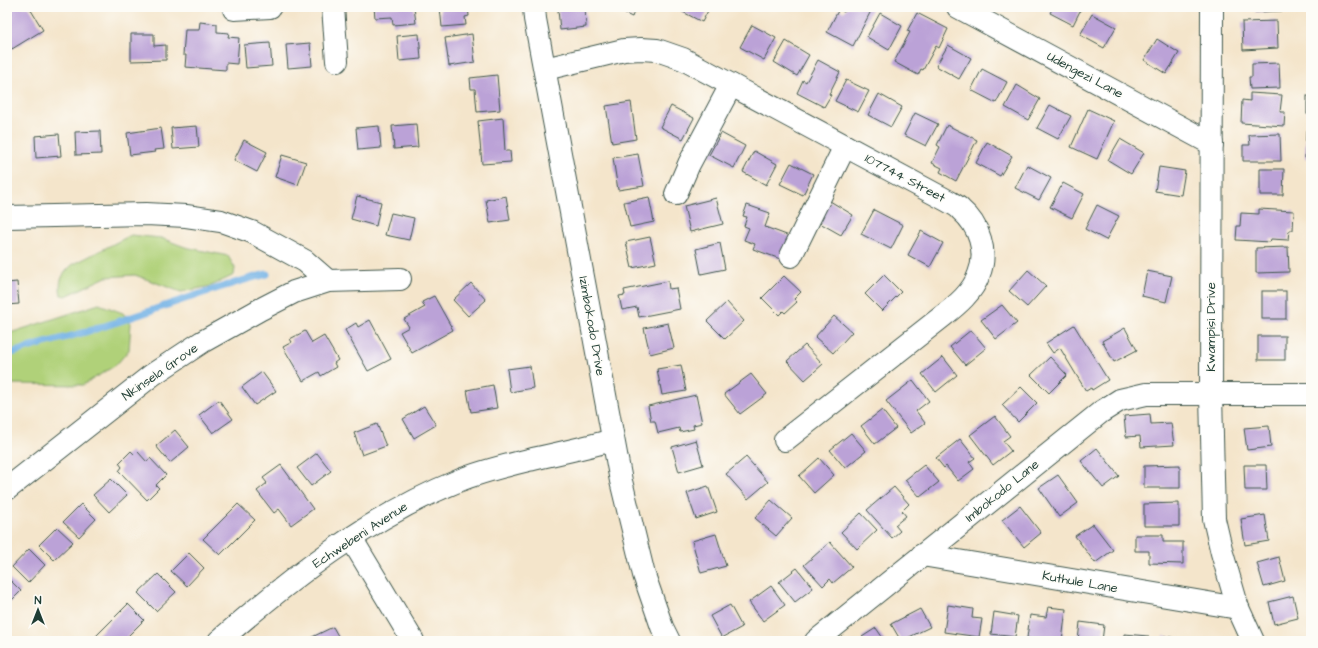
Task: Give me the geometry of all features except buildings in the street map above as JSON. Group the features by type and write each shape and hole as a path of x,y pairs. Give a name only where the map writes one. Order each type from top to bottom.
{"street":[{"path":"234,9 270,7"},
{"path":"333,7 337,61"},
{"name":"Izimbokodo Drive","path":"534,7 621,481 644,575 662,627 669,641"},
{"name":"Udengezi Lane","path":"958,7 1212,144"},
{"name":"Kwampisi Drive","path":"1212,7 1210,394 1214,519 1238,608 1253,641"},
{"name":"107744 Street","path":"545,69 624,50 657,50 671,54 683,59 948,201 961,209 970,219 980,239 982,263 979,275 960,302 785,440"},
{"path":"676,194 689,164 731,85"},
{"path":"790,256 845,146"},
{"path":"7,217 146,214 186,216 221,221 252,232 305,261 328,281"},
{"name":"Nkinsela Grove","path":"7,488 152,375 202,342 261,309 294,292 328,281 400,279"},
{"name":"Imbokodo Lane","path":"816,641 1101,412 1120,400 1146,394 1311,394"},
{"name":"Echwebeni Avenue","path":"219,641 261,604 352,538 392,512 458,481 502,467 613,440"},
{"path":"352,538 413,641"},
{"name":"Kuthule Lane","path":"922,555 1238,608"}],"green space":[{"path":"131,235 161,238 185,247 228,256 235,268 234,275 211,286 181,292 135,275 106,277 66,296 61,295 60,286 62,278 72,265"},
{"path":"99,304 123,313 131,323 129,350 116,365 83,385 7,385 7,334"}],"waterway":[{"path":"7,355 92,330 267,274"}]}
